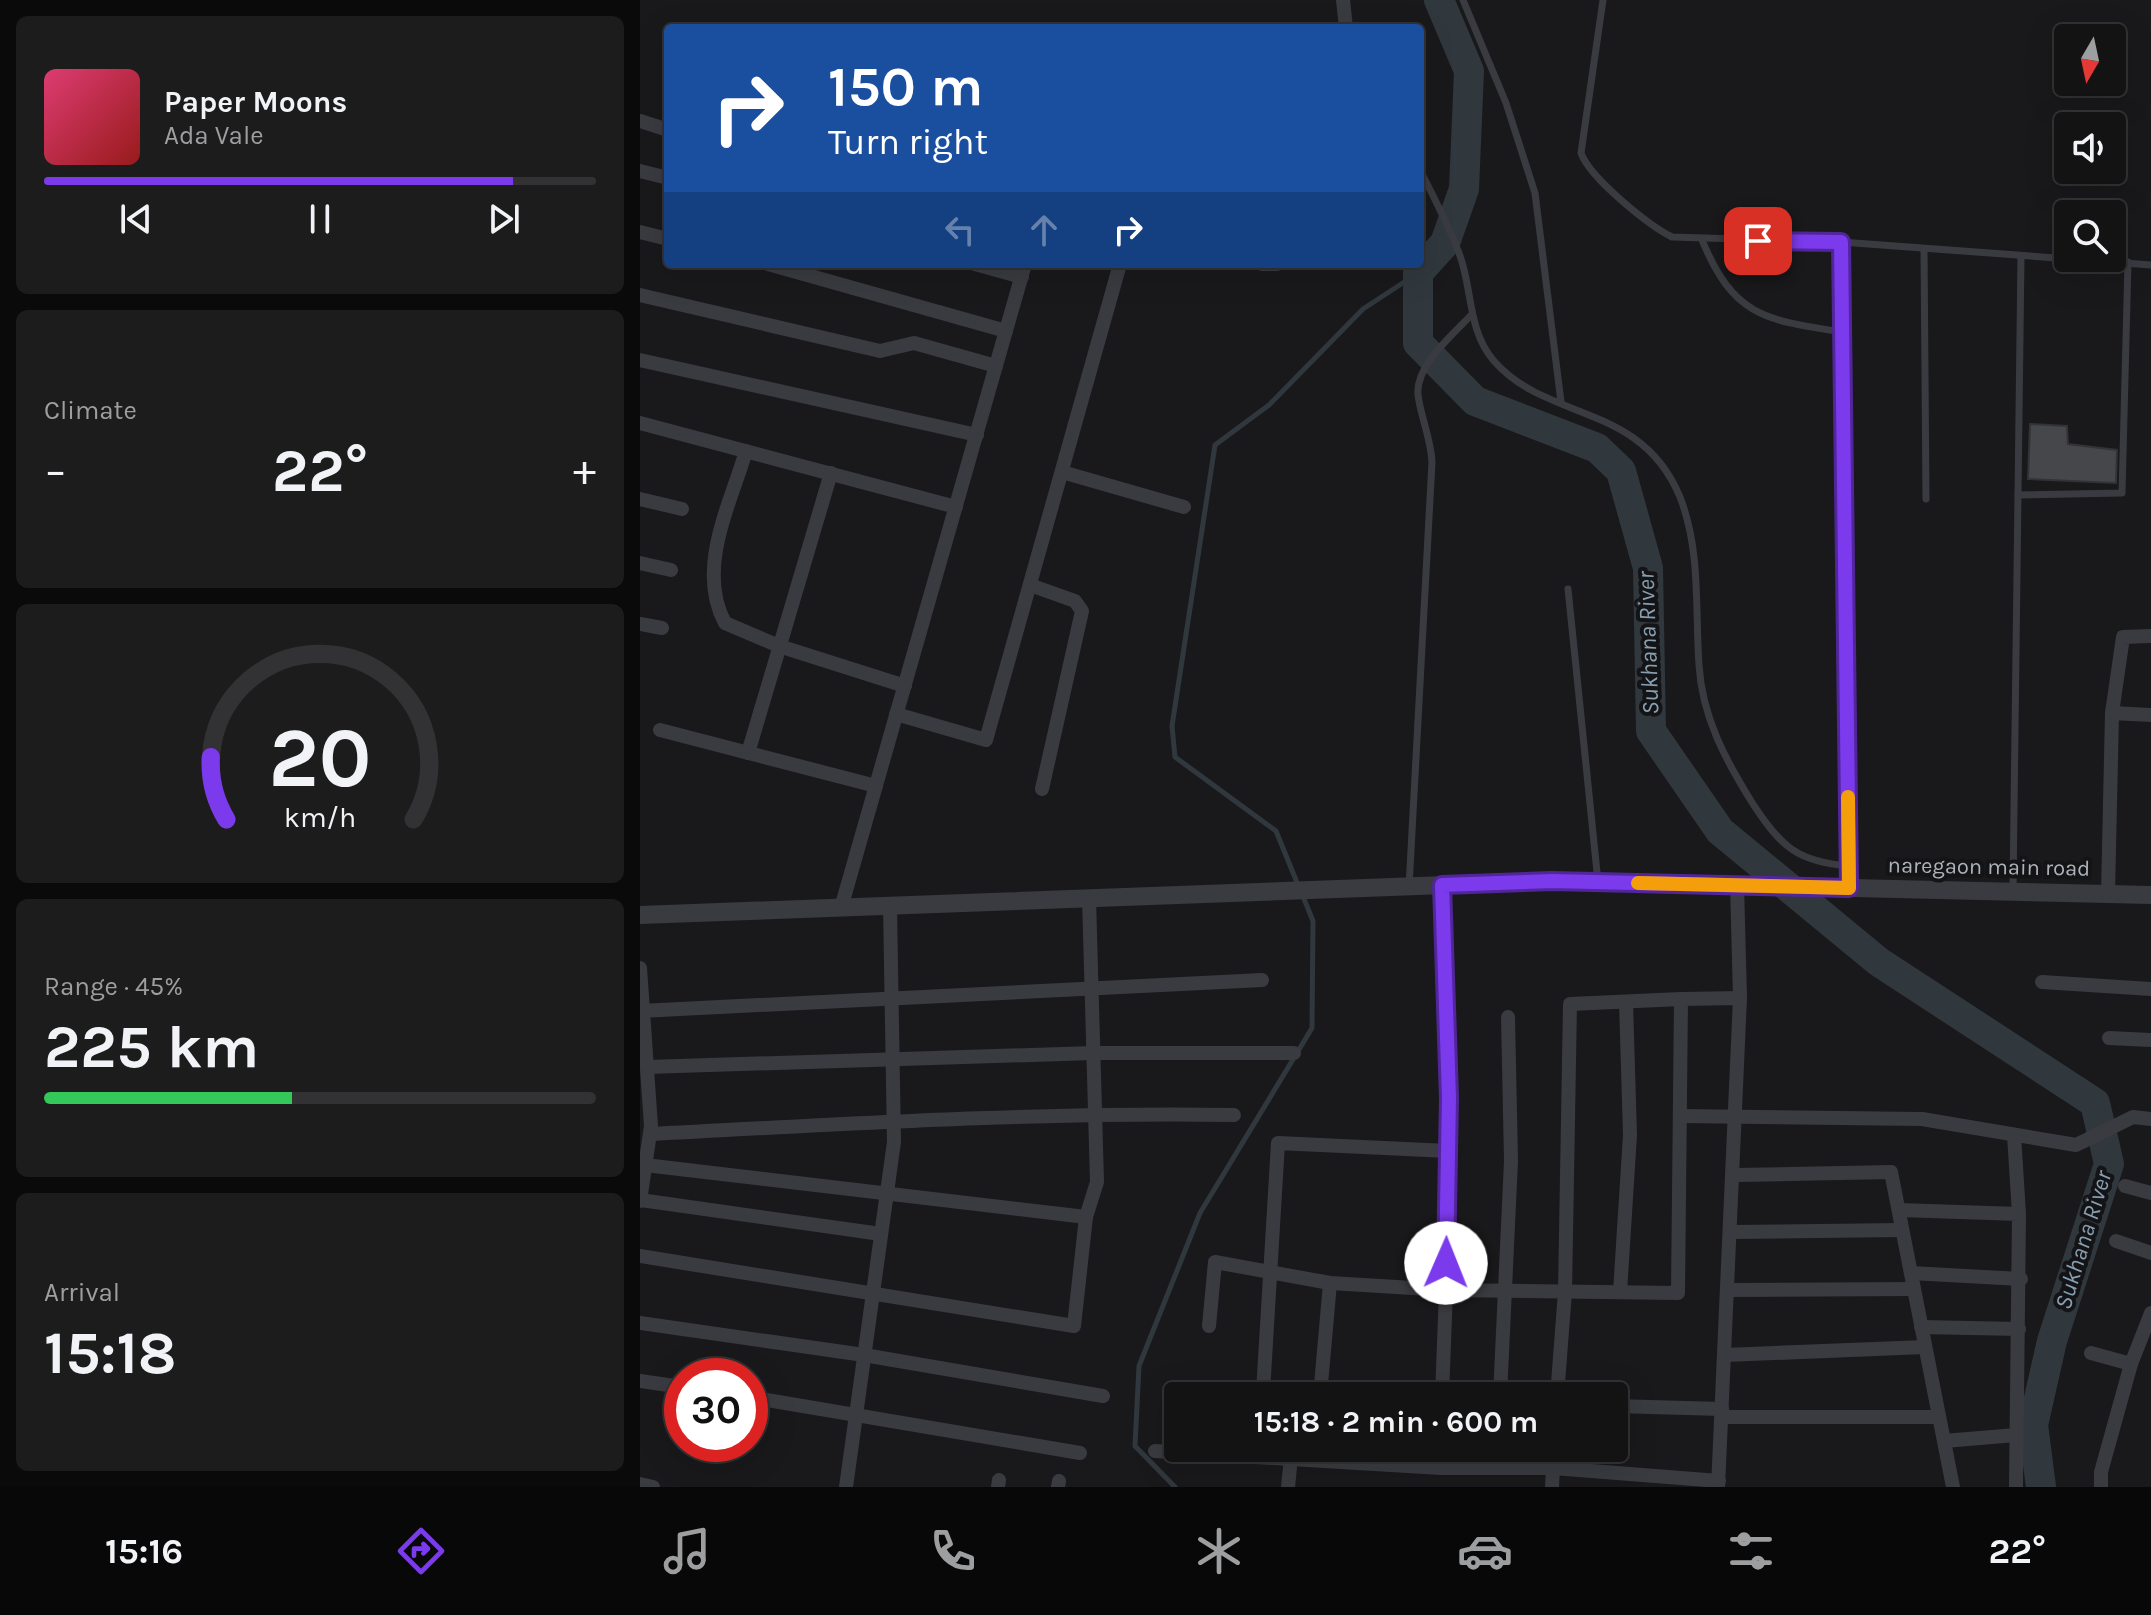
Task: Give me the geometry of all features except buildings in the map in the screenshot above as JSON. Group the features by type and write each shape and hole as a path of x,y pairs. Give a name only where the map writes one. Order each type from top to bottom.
{"street":[{"path":"1343,0 1346,24"},
{"path":"640,121 664,129"},
{"path":"640,171 664,177"},
{"path":"640,232 664,238"},
{"path":"782,268 1006,331"},
{"path":"896,714 986,740 1119,268"},
{"path":"841,908 1024,270"},
{"path":"640,295 880,351 914,343 996,366"},
{"path":"640,360 977,435"},
{"path":"640,423 956,507"},
{"path":"746,451 712,567 712,591 725,623 779,646 905,686"},
{"path":"1062,472 1184,507"},
{"path":"748,753 831,473"},
{"path":"640,499 682,509"},
{"path":"640,563 671,570"},
{"path":"1030,585 1075,601 1082,611 1042,789"},
{"path":"640,624 662,628"},
{"path":"2108,894 2112,713 2123,637 2151,636"},
{"path":"2112,713 2151,715"},
{"path":"660,730 876,786"},
{"name":"naregaon main road","path":"640,915 1325,889 1598,882 2151,895"},
{"path":"1442,885 1448,1151 1443,1382"},
{"path":"1381,1462 1441,1468 1553,1468 1719,1484 1735,1175 1740,998 1737,885"},
{"path":"640,1256 1074,1326 1086,1217 1097,1182 1089,898"},
{"path":"846,1487 894,1119 890,906"},
{"path":"640,968 650,1134 640,1200 881,1234"},
{"path":"642,1010 1262,980"},
{"path":"2042,982 2151,989"},
{"path":"1558,1382 1565,1292 1570,1004 1740,998"},
{"path":"1209,1326 1215,1262 1330,1283 1446,1290 1678,1293 1681,999"},
{"path":"1620,1292 1630,1135 1626,1002"},
{"path":"1501,1382 1512,1127 1508,1017"},
{"path":"2109,1038 2151,1040"},
{"path":"647,1067 1093,1053 1294,1053"},
{"path":"650,1134 894,1119 1095,1113 1234,1115"},
{"path":"1680,1116 1922,1119 2076,1145 2133,1117 2151,1119"},
{"path":"2014,1135 2021,1279 2016,1487"},
{"path":"1264,1382 1278,1143 1448,1151"},
{"path":"645,1165 886,1196 1086,1217"},
{"path":"1735,1175 1891,1172 1953,1487"},
{"path":"2125,1186 2151,1193"},
{"path":"1899,1210 2019,1214"},
{"path":"1731,1232 1902,1230"},
{"path":"2116,1241 2151,1253"},
{"path":"1911,1273 2021,1279"},
{"path":"1321,1382 1330,1283"},
{"path":"1728,1290 1914,1289"},
{"path":"2101,1487 2101,1472 2131,1364 2151,1313"},
{"path":"640,1323 864,1355 1103,1396"},
{"path":"1921,1327 2019,1329"},
{"path":"1725,1355 1925,1347"},
{"path":"2091,1353 2131,1364"},
{"path":"640,1381 664,1384"},
{"path":"768,1400 1080,1453"},
{"path":"1628,1407 1722,1413 1939,1417"},
{"path":"1944,1441 2016,1435"},
{"path":"1155,1451 1164,1451"},
{"path":"1288,1487 1291,1462"},
{"path":"1552,1487 1553,1462"},
{"path":"640,1484 653,1487"}],"lane":[{"path":"1463,0 1506,103 1535,193 1561,402"},
{"path":"1603,0 1580,143 1584,162 1658,230 1672,237 1841,242 2151,265"},
{"path":"1424,179 1459,253 1481,343 1507,374 1561,402 1597,416 1631,436 1656,457 1669,474 1680,497 1693,547 1699,667 1713,732 1731,769 1769,829 1789,849 1810,861 1849,866"},
{"path":"1702,240 1714,270 1743,304 1788,324 1842,332"},
{"path":"1841,242 1849,888"},
{"path":"1924,249 1926,499"},
{"path":"2013,892 2021,256"},
{"path":"2018,495 2122,493 2128,262"},
{"path":"1409,887 1432,462 1418,394 1419,382 1442,347 1472,314"},
{"path":"1568,589 1598,882"}],"waterway":[{"name":"Sukhana River","path":"1424,266 1445,243 1464,189 1469,71 1439,0"},
{"name":"Sukhana River","path":"1422,268 1418,273 1418,343 1475,401 1597,448 1621,471 1648,568 1651,731 1720,831 1879,962 2095,1103 2109,1164 2052,1341 2033,1425 2041,1487"},
{"path":"1298,885 1276,831 1175,757 1172,726 1215,445 1269,405 1363,309 1418,273"},
{"path":"1175,1487 1135,1446 1139,1366 1200,1213 1312,1028 1313,921 1302,894"}],"slow traffic":[{"path":"1638,883 1849,888 1848,797"}],"route":[{"path":"1446,1263 1449,1098 1442,885 1552,881 1849,888 1841,242 1758,241"}]}
